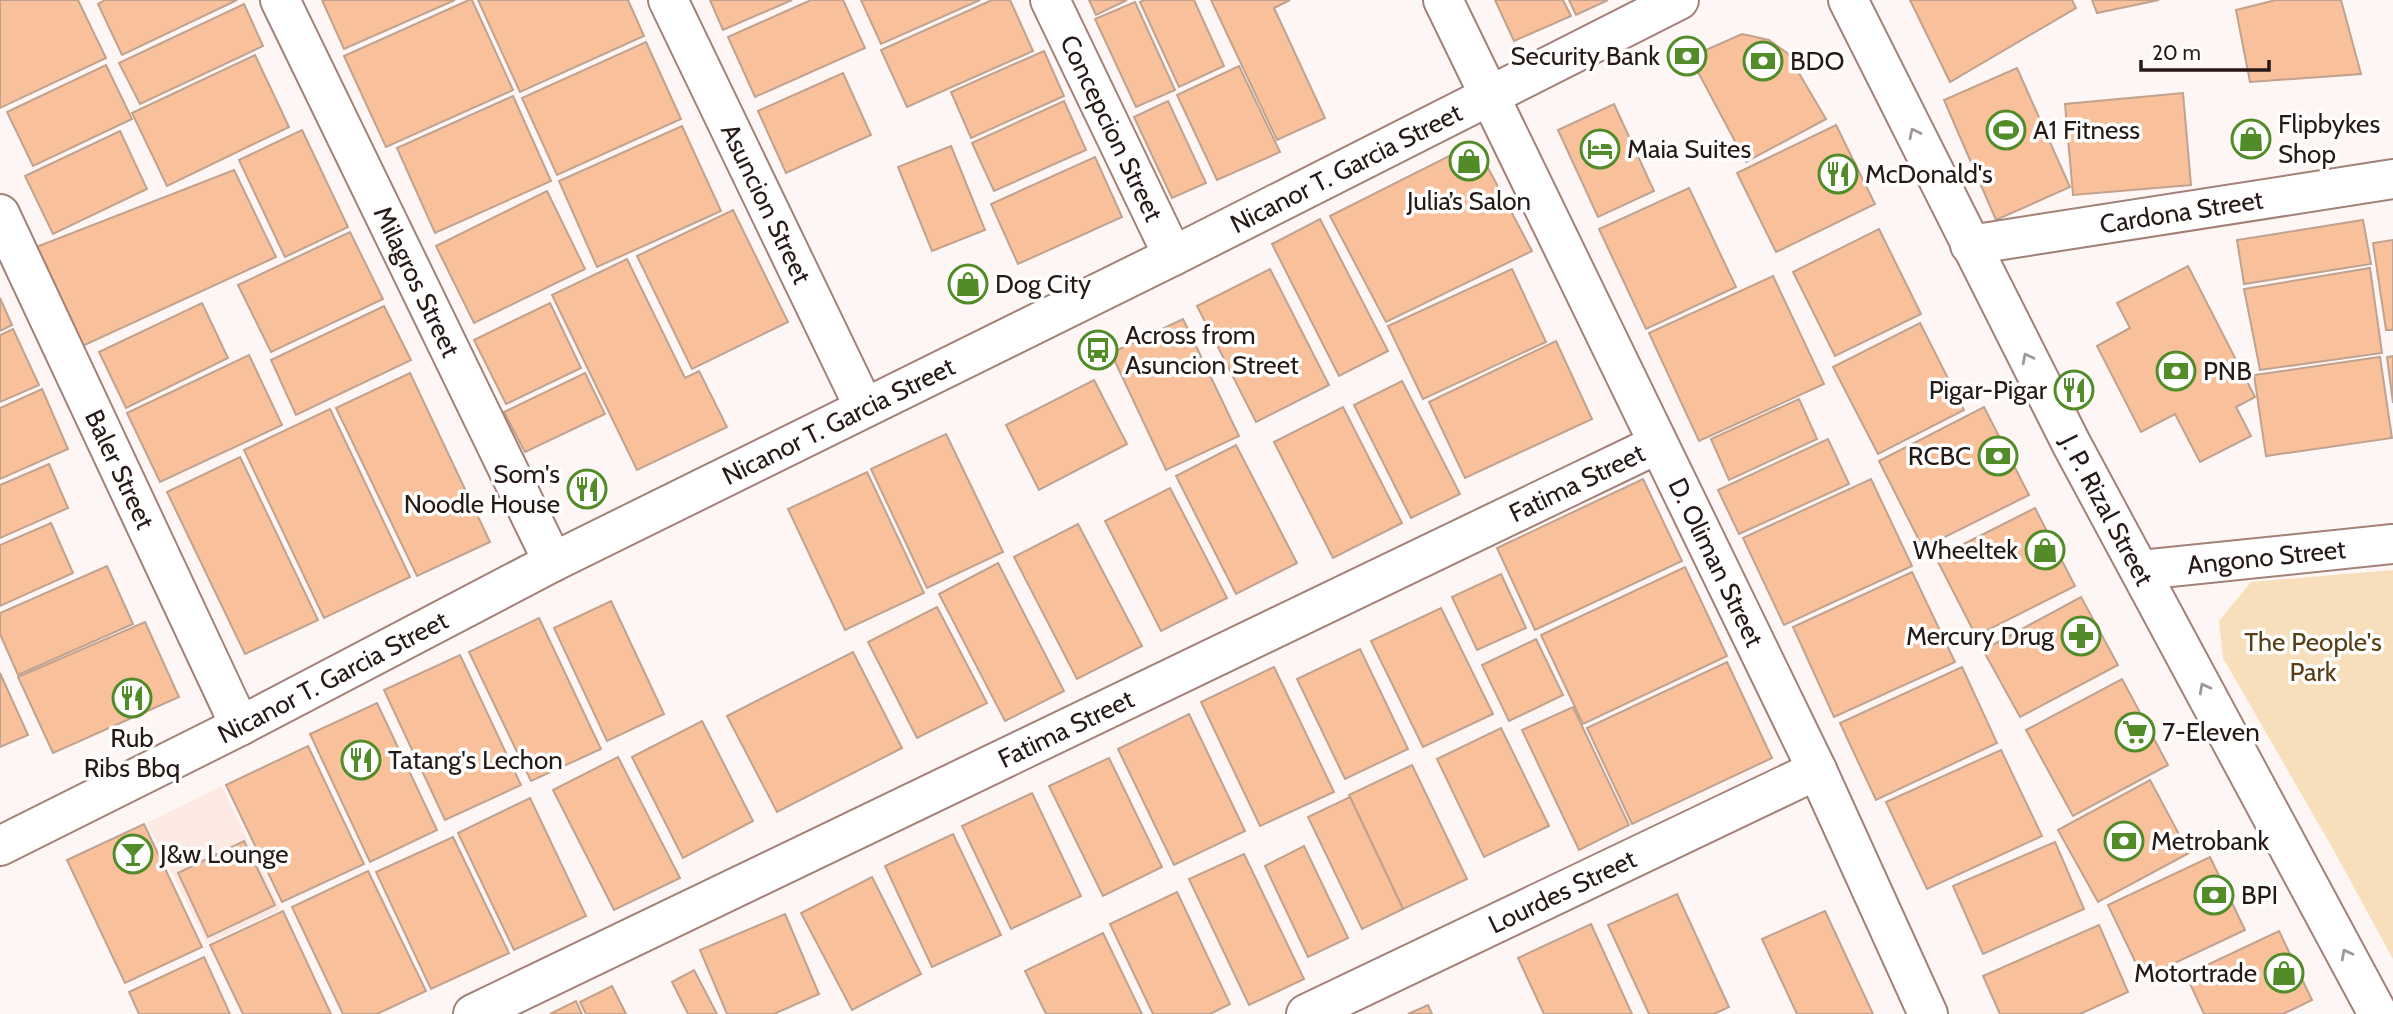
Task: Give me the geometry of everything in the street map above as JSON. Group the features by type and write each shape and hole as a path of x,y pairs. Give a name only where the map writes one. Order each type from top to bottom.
{"street":[{"name":"Milagros Street","path":"280,0 553,562"},
{"name":"Asuncion Street","path":"668,0 864,407"},
{"name":"Concepcion Street","path":"1050,0 1173,257"},
{"name":"D. Oliman Street","path":"1443,0 1817,770 1928,1014"},
{"name":"Nicanor T. Garcia Street","path":"0,846 240,726 553,562 1173,257 1679,0"},
{"name":"J. P. Rizal Street","path":"1848,0 2072,445 2378,1014"},
{"name":"Cardona Street","path":"1970,246 2393,179"},
{"name":"Baler Street","path":"0,214 240,726"},
{"name":"Fatima Street","path":"473,1014 1658,444"},
{"name":"Angono Street","path":"2141,570 2393,544"},
{"name":"Lourdes Street","path":"1306,1014 1817,770"}],"shaded area":[{"path":"222,786 281,909 207,944 147,823"}],"green space":[{"name":"The People's Park","path":"2393,570 2393,959 2223,658 2219,621 2251,582"}],"building":[{"path":"0,0 78,0 106,58 0,108"},
{"path":"105,0 237,0 122,55 98,4"},
{"path":"322,0 455,0 344,49"},
{"path":"472,0 513,90 386,147 344,56"},
{"path":"478,0 628,0 644,36 520,92"},
{"path":"710,0 792,0 723,30"},
{"path":"811,0 843,0 865,48 755,97 728,37"},
{"path":"861,0 980,0 881,44"},
{"path":"992,0 1010,0 1033,51 907,107 881,50"},
{"path":"1089,0 1127,0 1096,15"},
{"path":"1194,0 1224,66 1179,87 1140,2"},
{"path":"1211,0 1290,0 1274,8 1325,118 1277,140"},
{"path":"1495,0 1563,0 1571,16 1514,41"},
{"path":"1569,0 1608,0 1576,15"},
{"path":"1910,0 2072,0 2076,8 1950,82"},
{"path":"2092,0 2159,0 2097,13"},
{"path":"2276,0 2341,0 2361,74 2250,82 2236,10"},
{"path":"1135,2 1175,90 1136,107 1095,19"},
{"path":"244,4 263,46 140,104 119,63"},
{"path":"1742,34 1769,40 1787,53 1826,119 1746,162 1690,57"},
{"path":"646,42 681,119 557,175 522,98"},
{"path":"1044,51 1064,96 971,138 951,92"},
{"path":"255,55 289,127 167,186 132,113"},
{"path":"106,65 132,119 33,166 7,112"},
{"path":"1239,66 1280,152 1217,180 1177,95"},
{"path":"2017,68 2070,187 1996,220 1944,100"},
{"path":"843,73 871,135 786,173 758,111"},
{"path":"2183,93 2191,185 2073,195 2065,104"},
{"path":"513,96 551,181 435,233 397,148"},
{"path":"1064,101 1086,150 994,191 972,143"},
{"path":"1168,101 1206,183 1172,198 1134,117"},
{"path":"1614,104 1654,191 1598,217 1558,130"},
{"path":"1836,125 1875,204 1776,252 1737,173"},
{"path":"682,126 721,211 597,267 559,181"},
{"path":"302,130 348,227 285,257 239,160"},
{"path":"120,131 147,189 53,234 25,176"},
{"path":"951,146 985,230 932,251 898,167"},
{"path":"1455,153 1486,164 1532,251 1386,322 1330,216"},
{"path":"1095,157 1122,217 1018,264 991,204"},
{"path":"234,170 276,257 76,349 31,249"},
{"path":"1689,188 1736,287 1646,329 1599,229"},
{"path":"547,191 585,269 474,323 436,246"},
{"path":"733,210 788,322 692,369 637,256"},
{"path":"1320,219 1388,351 1339,376 1272,244"},
{"path":"2363,220 2371,264 2244,284 2237,240"},
{"path":"1879,229 1921,314 1835,356 1793,272"},
{"path":"350,232 383,299 271,352 238,285"},
{"path":"2393,240 2393,330 2386,330 2373,243"},
{"path":"627,259 685,378 699,371 727,427 637,470 552,295"},
{"name":"PNB","path":"2188,266 2255,397 2236,407 2251,436 2200,462 2175,414 2141,432 2097,346 2130,328 2117,303"},
{"path":"2370,268 2382,353 2260,370 2244,289"},
{"path":"1270,269 1329,385 1256,422 1197,306"},
{"path":"1512,269 1546,342 1423,399 1388,326"},
{"path":"1773,276 1824,384 1699,441 1649,333"},
{"path":"0,298 12,325 0,331"},
{"path":"202,303 228,358 126,408 99,352"},
{"path":"550,303 581,368 506,404 474,340"},
{"path":"384,306 411,360 296,415 271,360"},
{"path":"1183,319 1239,436 1166,470 1111,353"},
{"path":"1920,323 1964,410 1878,454 1833,367"},
{"path":"13,329 39,385 0,402 0,335"},
{"path":"1556,341 1592,419 1465,478 1429,402"},
{"path":"249,355 282,425 160,482 127,413"},
{"path":"2393,356 2393,403 2387,357"},
{"path":"2380,357 2392,438 2266,456 2254,375"},
{"path":"410,373 490,542 417,576 336,408"},
{"path":"585,373 605,414 525,452 504,412"},
{"path":"1094,380 1127,444 1039,490 1006,425"},
{"path":"1402,381 1460,494 1411,518 1354,405"},
{"path":"42,389 68,449 0,479 0,408"},
{"path":"1799,399 1817,439 1729,480 1711,439"},
{"path":"1343,407 1402,523 1333,558 1274,442"},
{"path":"1984,407 2029,495 1923,548 1879,461"},
{"path":"330,409 410,577 324,618 244,450"},
{"path":"946,434 1003,552 927,588 871,469"},
{"path":"1828,439 1849,484 1739,534 1718,490"},
{"path":"1236,445 1297,563 1236,594 1176,476"},
{"path":"240,457 318,620 245,654 167,492"},
{"path":"49,464 68,508 0,538 0,485"},
{"path":"867,472 924,593 845,630 788,509"},
{"path":"1643,479 1682,561 1535,630 1497,548"},
{"path":"1871,479 1912,566 1784,625 1743,538"},
{"path":"1170,488 1227,598 1161,631 1105,521"},
{"path":"2035,508 2075,586 1976,636 1936,558"},
{"path":"51,523 73,573 0,606 0,545"},
{"path":"1078,524 1142,646 1077,679 1014,557"},
{"path":"998,563 1064,691 1005,721 939,594"},
{"path":"107,566 133,624 18,675 0,634 0,613"},
{"path":"1685,567 1727,656 1583,724 1541,635"},
{"path":"1912,572 1955,662 1834,717 1793,627"},
{"path":"1501,574 1526,628 1477,650 1452,597"},
{"path":"2081,597 2118,665 2020,717 1983,650"},
{"path":"611,601 664,714 607,741 554,628"},
{"path":"937,607 987,703 917,738 868,642"},
{"path":"1441,608 1493,714 1423,747 1371,641"},
{"path":"539,618 601,749 531,781 469,652"},
{"path":"145,622 179,697 53,753 18,677"},
{"path":"1536,639 1563,695 1509,721 1482,665"},
{"path":"1360,649 1408,749 1345,779 1297,679"},
{"path":"853,652 902,748 777,812 727,716"},
{"path":"460,655 521,785 445,820 384,690"},
{"path":"1727,662 1772,758 1632,824 1587,728"},
{"path":"1274,667 1334,792 1260,826 1201,702"},
{"path":"1962,667 1997,743 1876,800 1840,723"},
{"path":"0,673 28,735 0,747"},
{"path":"2122,679 2168,765 2073,816 2026,730"},
{"path":"377,703 437,830 370,862 310,734"},
{"path":"1573,707 1629,825 1579,850 1522,730"},
{"path":"1189,714 1245,831 1174,865 1118,749"},
{"path":"702,721 753,821 683,858 632,757"},
{"path":"1501,728 1549,826 1484,857 1437,759"},
{"path":"308,746 364,864 282,902 226,785"},
{"path":"2001,750 2042,836 1927,889 1886,802"},
{"path":"618,757 680,878 614,910 553,790"},
{"path":"1109,758 1162,867 1103,896 1049,786"},
{"path":"1412,765 1467,879 1403,909 1349,795"},
{"name":"Metrobank","path":"2150,780 2189,853 2098,902 2058,830"},
{"path":"1032,793 1081,896 1011,929 962,826"},
{"path":"1350,797 1403,909 1362,929 1308,817"},
{"path":"530,798 586,916 514,950 458,833"},
{"path":"144,824 202,947 125,983 67,860"},
{"path":"953,834 1001,935 932,967 885,866"},
{"path":"453,837 509,953 431,989 376,872"},
{"path":"244,841 275,905 208,937 178,873"},
{"path":"2055,842 2084,909 1983,954 1953,886"},
{"path":"1304,846 1348,938 1308,957 1265,866"},
{"path":"1244,854 1304,979 1249,1005 1189,879"},
{"path":"2210,857 2245,930 2143,978 2108,905"},
{"path":"368,871 426,991 377,1014 343,1014 292,907"},
{"path":"872,877 921,974 852,1010 801,913"},
{"path":"1177,892 1230,1004 1210,1014 1153,1014 1110,924"},
{"path":"1677,894 1729,1007 1714,1014 1649,1014 1608,925"},
{"path":"283,911 331,1014 243,1014 210,945"},
{"path":"1825,911 1873,1014 1797,1014 1762,939"},
{"path":"785,914 819,994 774,1014 727,1014 700,950"},
{"path":"1591,924 1632,1014 1544,1014 1518,958"},
{"path":"2099,925 2128,992 2080,1014 2000,1014 1983,976"},
{"path":"2279,931 2312,1000 2283,1014 2204,1014 2186,975"},
{"path":"1103,933 1142,1014 1046,1014 1025,971"},
{"path":"204,957 230,1014 139,1014 129,992"},
{"path":"694,970 717,1014 688,1014 672,982"},
{"path":"612,986 626,1014 586,1014 580,1002"},
{"path":"576,1001 582,1014 550,1014"},
{"path":"1428,1005 1432,1014 1408,1014"}],"place":[{"name":"Security Bank","path":"1687,56"},
{"name":"BDO","path":"1763,61"},
{"name":"A1 Fitness","path":"2006,130"},
{"name":"Flipbykes Shop","path":"2251,139"},
{"name":"Maia Suites","path":"1600,149"},
{"name":"Julia’s Salon","path":"1469,161"},
{"name":"McDonald's","path":"1838,174"},
{"name":"Dog City","path":"968,284"},
{"name":"Across from Asuncion Street","path":"1098,350"},
{"name":"PNB","path":"2176,371"},
{"name":"Pigar-Pigar","path":"2074,390"},
{"name":"RCBC","path":"1998,456"},
{"name":"Som's Noodle House","path":"587,489"},
{"name":"Wheeltek","path":"2045,550"},
{"name":"Mercury Drug","path":"2081,636"},
{"name":"Rub Ribs Bbq","path":"132,698"},
{"name":"7-Eleven","path":"2135,732"},
{"name":"Tatang's Lechon","path":"361,760"},
{"name":"Metrobank","path":"2124,841"},
{"name":"J&w Lounge","path":"133,854"},
{"name":"BPI","path":"2214,895"},
{"name":"Motortrade","path":"2284,973"}]}
